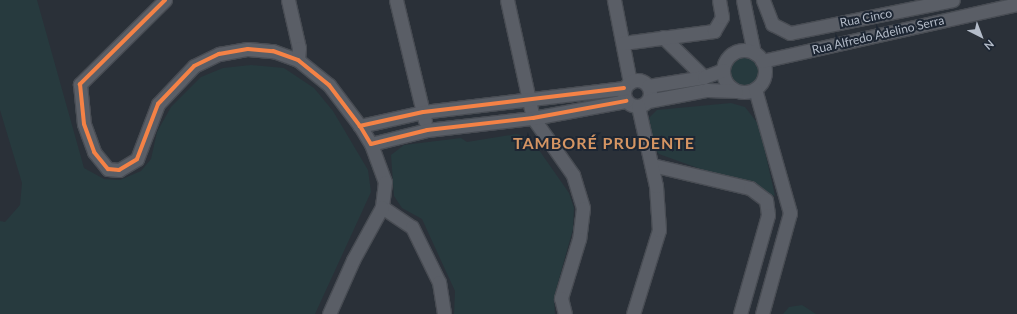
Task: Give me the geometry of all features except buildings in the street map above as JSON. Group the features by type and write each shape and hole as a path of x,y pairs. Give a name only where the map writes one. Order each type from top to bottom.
{"street":[{"path":"165,0 80,84 84,124 94,152 108,169 119,170 137,159 158,104 194,66 219,54 248,49 273,51 298,60 329,85 360,126 370,144 385,182 382,207 353,260 329,314"},
{"path":"288,0 299,48 298,60"},
{"path":"396,0 427,130"},
{"path":"507,0 528,102 533,118 573,175 583,208 579,239 561,298 565,314"},
{"path":"614,0 633,96 652,165 659,230 633,314"},
{"path":"623,43 714,31 722,16 719,0"},
{"path":"743,0 758,57 765,74 755,89 790,213 762,314"},
{"name":"Rua Cinco","path":"763,0 772,24 781,30 790,33 952,0"},
{"name":"Rua Alfredo Adelino Serra","path":"758,57 1017,4"},
{"path":"663,38 704,77"},
{"path":"370,144 427,130 533,118 633,96 648,86 704,77 724,70 734,53 758,57"},
{"path":"724,70 727,83 736,90"},
{"path":"633,96 640,80 648,86"},
{"path":"360,126 423,112 528,102 707,90 755,89"},
{"path":"652,165 750,188 766,200 768,215 740,314"},
{"path":"382,207 412,227 440,282 444,314"}],"green space":[{"path":"0,0 37,0 84,168 104,179 120,180 141,171 151,159 157,132 171,107 201,77 223,68 251,65 284,68 314,88 333,111 368,170 371,192 315,314 0,314 0,221 5,222 20,205 22,183 0,110"},
{"path":"741,55 747,55 757,62 760,71 759,77 753,84 747,87 741,87 731,80 728,74 728,68 735,58"},
{"path":"731,103 745,107 759,125 775,196 659,154 655,149 649,118 657,110"},
{"path":"517,134 530,139 539,150 569,193 574,208 573,229 554,297 555,314 454,314 455,291 422,219 402,208 394,196 391,155 404,145 461,138 467,142"},
{"path":"802,305 816,314 783,314 789,307"}],"cycle path":[{"path":"165,0 80,84 84,124 94,152 108,169 119,170 137,159 158,104 194,66 219,54 248,49 273,51 298,60 329,85 360,126"},
{"path":"624,88 423,112 360,126 371,144 427,130 533,118 626,101"}],"district":[{"name":"TAMBORÉ PRUDENTE","path":"604,143"}]}
